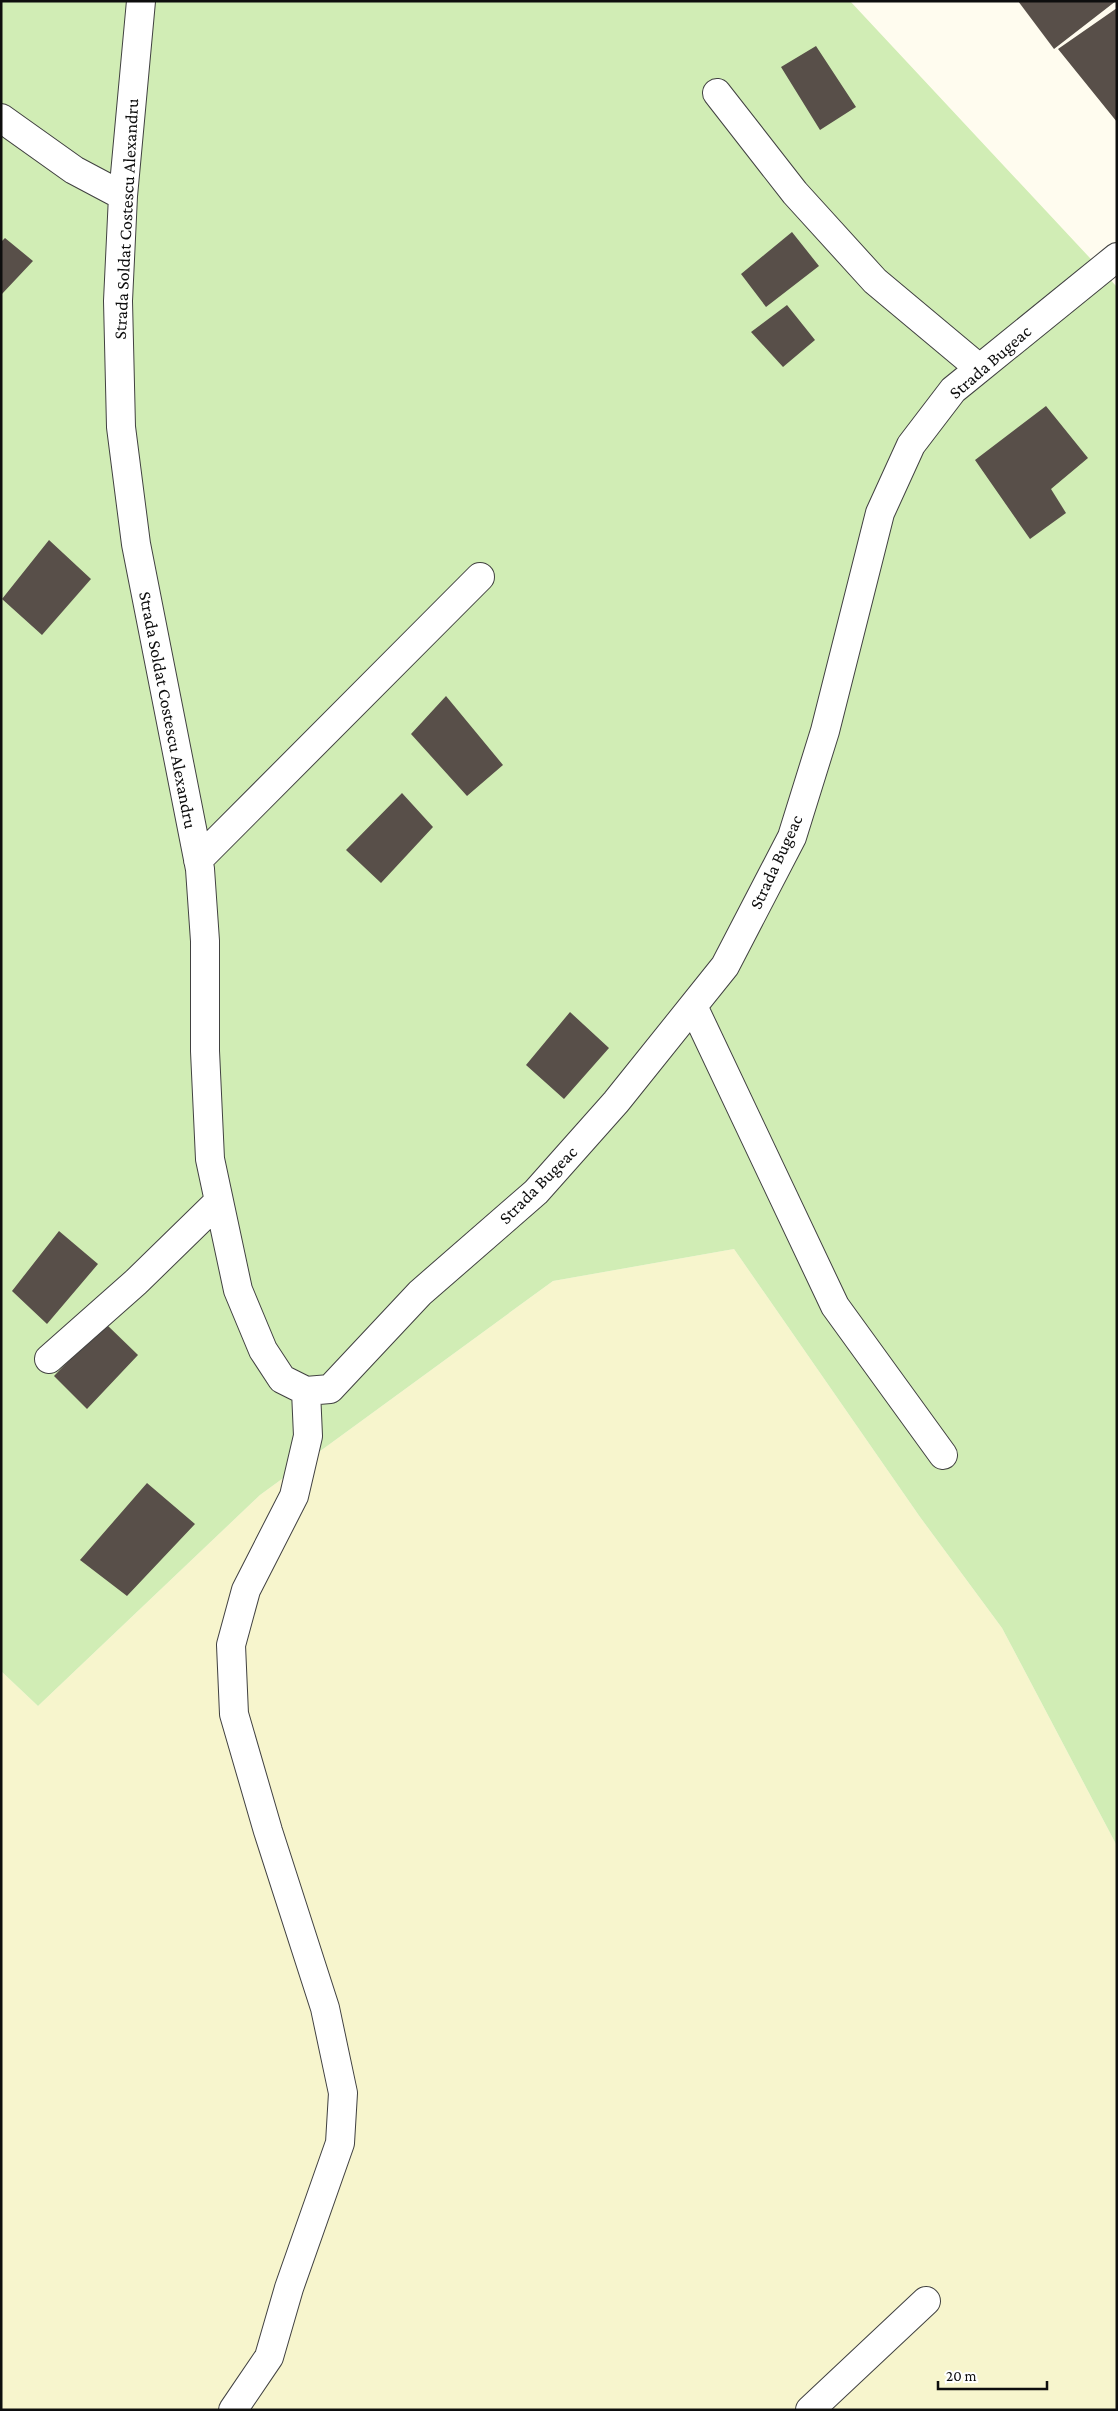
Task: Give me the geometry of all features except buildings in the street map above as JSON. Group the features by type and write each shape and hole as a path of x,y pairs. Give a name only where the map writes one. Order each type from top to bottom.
{"street":[{"name":"Strada Soldat Costescu Alexandru","path":"141,1 123,196 118,301 120,427 136,544 198,860 205,941 205,1051 210,1159 238,1290 263,1350 282,1379 306,1391"},
{"path":"717,93 795,193 875,281 979,368"},
{"path":"1,118 74,170 123,196"},
{"name":"Strada Bugeac","path":"306,1391 330,1389 420,1294 536,1192 616,1102 725,966 792,837 825,730 880,513 911,445 953,390 1117,257"},
{"path":"198,860 480,577"},
{"path":"693,1006 835,1306 943,1455"},
{"path":"48,1359 136,1282 219,1201"},
{"path":"232,2410 268,2357 289,2288 340,2143 343,2093 325,2008 268,1830 234,1714 231,1645 246,1590 294,1496 308,1436 306,1391"},
{"path":"810,2410 926,2301"}],"shaded area":[{"path":"734,1249 920,1517 1002,1628 1117,1846 1117,2410 1,2410 1,1671 38,1706 260,1495 553,1281"}],"green space":[{"path":"1,1 850,1 1117,287 1117,1846 1002,1628 920,1517 734,1249 553,1281 260,1495 38,1706 1,1671"}]}
